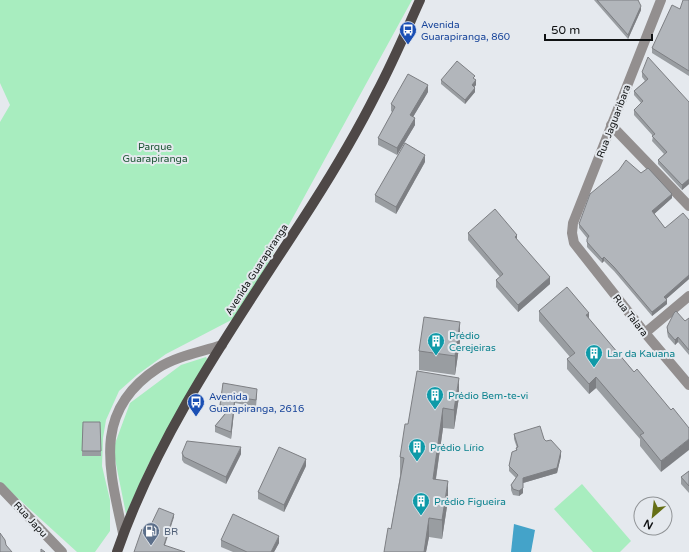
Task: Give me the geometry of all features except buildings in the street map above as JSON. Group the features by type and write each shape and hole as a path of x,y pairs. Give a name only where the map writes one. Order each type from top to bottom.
{"main road":[{"name":"Avenida Guarapiranga","path":"117,552 134,506 164,447 222,345 312,205 370,106 420,0"}],"street":[{"name":"Rua Jaguaribara","path":"574,243 572,234 573,223 660,1"},
{"path":"611,125 689,206"},
{"name":"Rua Talara","path":"574,243 645,333 689,385"},
{"path":"645,333 689,296"},
{"path":"123,533 115,494 110,458 111,430 114,419 123,401 139,383 159,367 182,357 222,345"},
{"name":"Rua Japu","path":"0,487 62,552"}],"green space":[{"name":"Parque Guarapiranga","path":"0,0 412,0 239,316 166,354 137,375 119,391 106,420 103,438 102,466 110,500 110,531 95,552 77,552 0,482 0,122 10,105 0,83"},
{"path":"206,357 208,361 149,463 126,514 113,449 130,403 181,365"},
{"path":"582,484 631,541 620,552 593,552 554,509"}],"water":[{"path":"514,524 535,530 531,552 511,552"}],"place":[{"name":"Avenida Guarapiranga, 860","path":"408,45"},
{"name":"Prédio Cerejeiras","path":"436,356"},
{"name":"Lar da Kauana","path":"594,368"},
{"name":"Prédio Bem-te-vi","path":"435,410"},
{"name":"Avenida Guarapiranga, 2616","path":"196,417"},
{"name":"Prédio Lírio","path":"417,462"},
{"name":"Prédio Figueira","path":"421,516"},
{"name":"BR","path":"151,546"}]}
